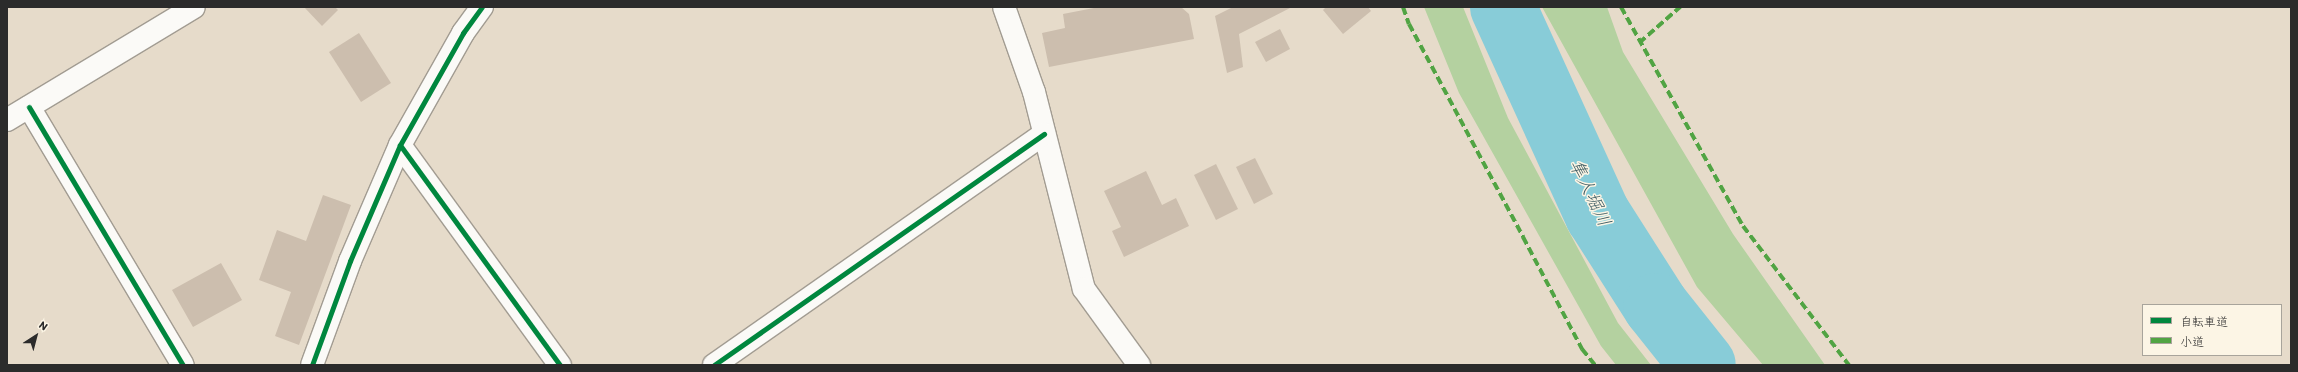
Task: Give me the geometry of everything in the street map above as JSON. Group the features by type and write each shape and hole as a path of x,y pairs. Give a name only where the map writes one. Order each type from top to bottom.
{"street":[{"path":"7,120 194,7"},
{"path":"312,365 350,261 400,145 463,33 482,7"},
{"path":"1004,7 1044,134 1084,289 1139,365"},
{"path":"29,107 183,365"},
{"path":"714,365 1044,134"},
{"path":"400,145 560,365"}],"green space":[{"path":"1424,7 1463,7 1508,118 1618,323 1651,365 1616,365 1601,346 1459,93"},
{"path":"1542,7 1607,7 1623,52 1733,234 1825,365 1763,365 1697,287"}],"building":[{"path":"304,7 335,7 338,10 322,26"},
{"path":"1099,7 1181,7 1189,14 1194,39 1049,67 1042,33 1065,28 1063,14"},
{"path":"1233,7 1292,7 1239,34 1243,67 1227,73 1215,16"},
{"path":"1326,7 1368,7 1371,11 1343,34 1323,10"},
{"path":"1280,29 1290,49 1266,62 1255,42"},
{"path":"359,33 391,83 361,102 329,52"},
{"path":"1255,158 1273,194 1254,204 1236,167"},
{"path":"1216,164 1238,209 1216,220 1194,175"},
{"path":"1146,171 1162,205 1176,198 1189,226 1124,257 1112,231 1121,227 1104,191"},
{"path":"323,195 351,205 299,345 275,336 291,292 259,280 277,230 306,241"},
{"path":"221,263 242,300 193,327 172,290"}],"waterway":[{"name":"隼人堀川","path":"1503,7 1598,215 1656,306 1703,365"}],"marked path":[{"path":"1403,7 1409,24 1582,349 1595,365"},
{"path":"1621,7 1743,226 1849,365"},
{"path":"1639,43 1680,7"}],"cycle path":[{"path":"312,365 350,261 400,145 463,33 482,7"},
{"path":"29,107 183,365"},
{"path":"714,365 1044,134"},
{"path":"400,145 560,365"}]}
